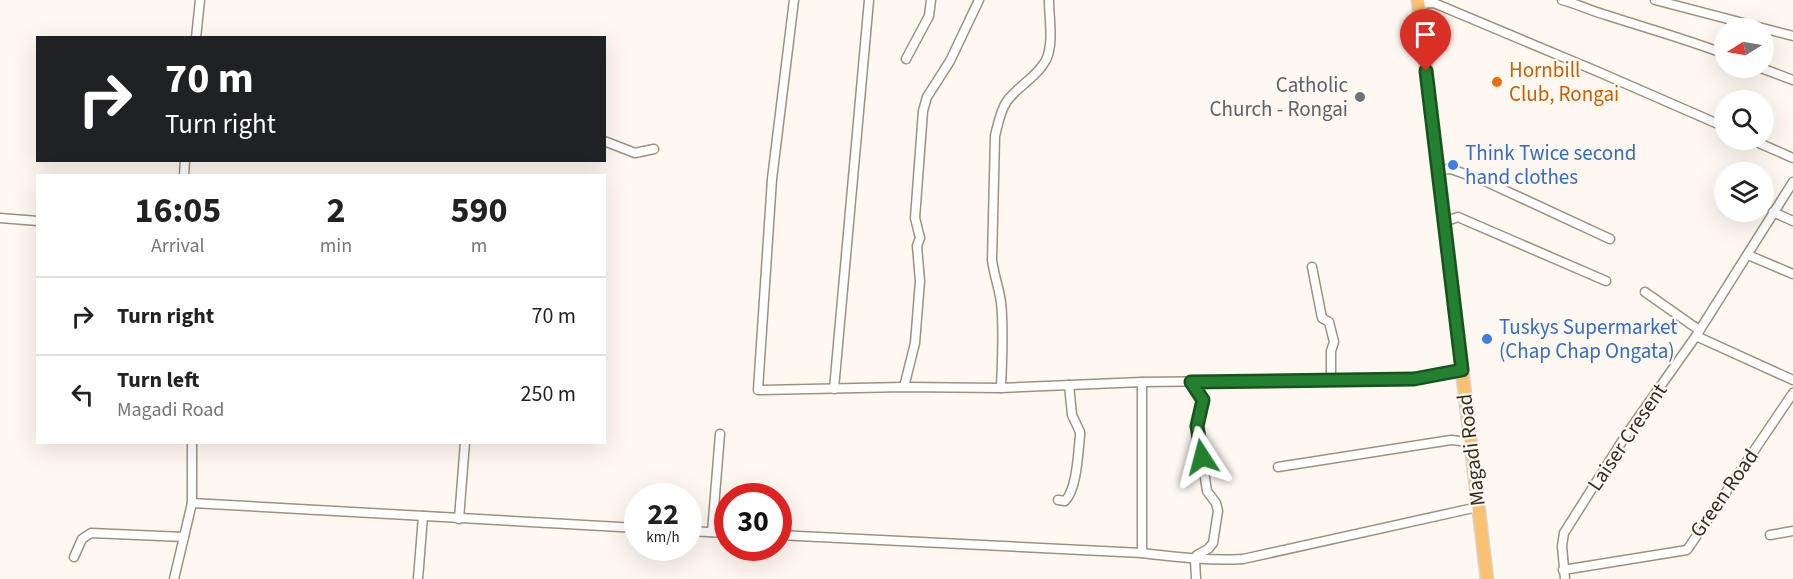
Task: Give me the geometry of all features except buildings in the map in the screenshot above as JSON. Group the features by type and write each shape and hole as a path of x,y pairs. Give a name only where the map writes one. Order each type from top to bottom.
{"highway":[{"name":"Magadi Road","path":"1418,2 1487,579"}],"street":[{"path":"196,36 200,0"},
{"path":"794,0 772,179 758,390 1001,388 1142,382 1414,379 1462,370"},
{"path":"834,389 869,0"},
{"path":"906,58 928,16 931,0"},
{"path":"904,387 915,343 920,281 917,246 920,238 915,218 923,111 927,97 950,61 979,0"},
{"path":"1001,388 1002,325 1000,300 992,260 995,136 999,116 1007,101 1040,69 1046,59 1050,42 1049,0"},
{"path":"1562,0 1714,50"},
{"path":"1655,0 1793,36"},
{"path":"1418,2 1434,3 1601,72 1714,122"},
{"path":"1774,73 1793,80"},
{"path":"606,142 635,153 654,149"},
{"path":"1774,150 1793,158"},
{"path":"1437,170 1452,169 1469,175 1610,238"},
{"name":"Laiser Cresent","path":"1774,210 1793,182"},
{"path":"1774,212 1793,221"},
{"path":"1444,222 1458,217 1606,281"},
{"path":"0,218 36,221"},
{"name":"Laiser Cresent","path":"1564,574 1562,546 1564,533 1626,435 1698,333 1767,222"},
{"path":"1748,255 1793,274"},
{"path":"1312,267 1322,318 1329,321 1334,342 1331,351 1331,381"},
{"path":"1645,292 1698,333 1793,380"},
{"path":"1142,382 1142,553"},
{"path":"1191,382 1203,400 1197,426 1207,491 1216,503 1218,511 1213,543 1196,557"},
{"path":"1058,500 1065,501 1069,496 1077,467 1080,436 1072,415 1069,385"},
{"name":"Green Road","path":"1564,574 1687,550 1793,393"},
{"path":"702,532 712,532 720,434"},
{"path":"1278,466 1451,440 1470,442"},
{"path":"174,579 192,503 192,444"},
{"path":"459,519 465,444"},
{"path":"192,503 624,527"},
{"path":"792,536 1243,559 1478,507"},
{"path":"418,579 423,516"},
{"path":"1770,535 1793,531"},
{"path":"74,556 82,539 91,533 183,537"},
{"path":"1196,557 1196,579"}],"place":[{"name":"Hornbill Club, Rongai","path":"1497,82"},
{"name":"Catholic Church - Rongai","path":"1360,97"},
{"name":"Think Twice second hand clothes","path":"1453,165"},
{"name":"Tuskys Supermarket (Chap Chap Ongata)","path":"1487,339"}],"route":[{"path":"1202,457 1197,426 1203,400 1191,382 1414,379 1462,370 1426,71"}]}
